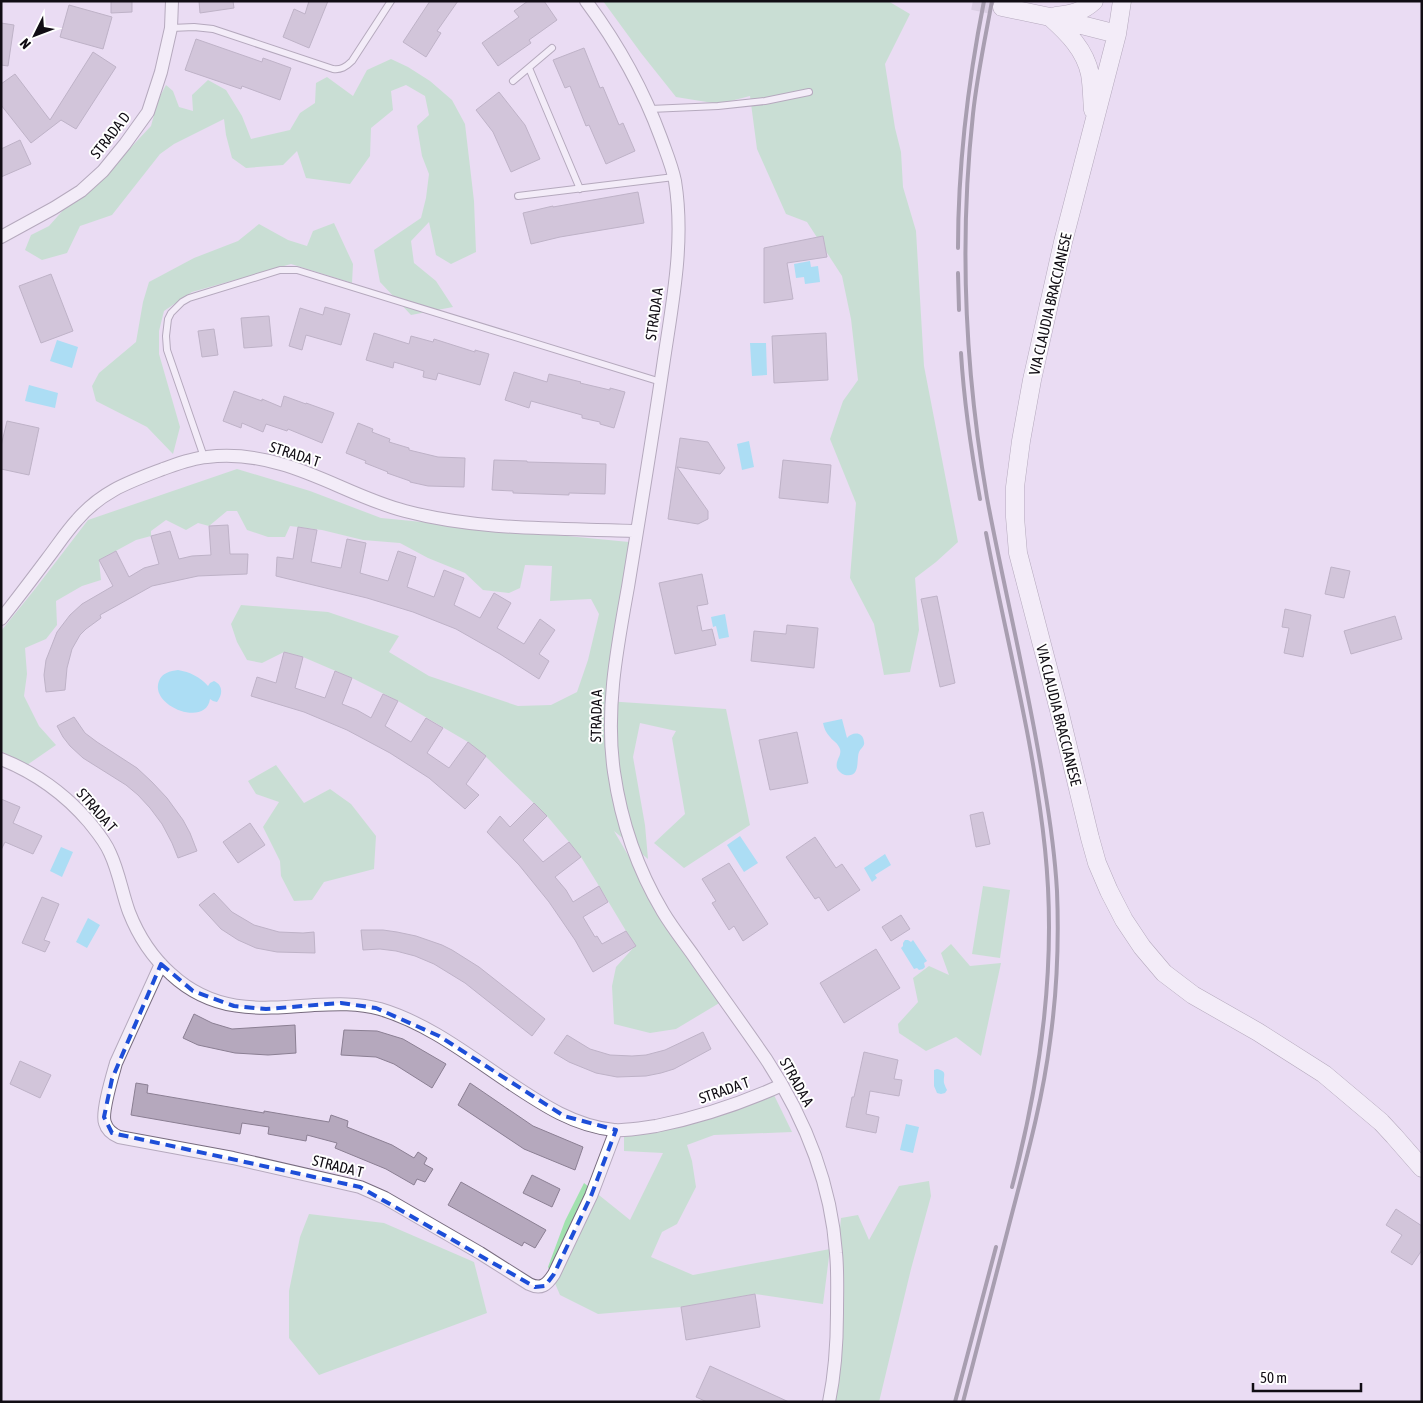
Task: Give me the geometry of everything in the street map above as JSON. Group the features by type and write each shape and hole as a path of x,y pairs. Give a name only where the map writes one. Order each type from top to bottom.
{"main road":[{"path":"1050,17 1073,14 1094,1"},
{"name":"VIA CLAUDIA BRACCIANESE","path":"1122,1 1117,34 1063,242 1032,380 1015,487 1018,554 1097,863 1124,920 1142,947 1164,973 1193,995 1258,1032 1324,1074 1381,1122 1422,1168"},
{"path":"1002,7 1117,34"},
{"path":"1050,17 1066,31 1082,51 1090,74 1094,122"}],"street":[{"name":"STRADA D","path":"1,237 81,191 114,159 148,112 161,72 171,28 172,1"},
{"name":"STRADA A","path":"586,1 618,48 642,91 669,159 679,209 678,254 661,382 616,652 611,706 611,748 616,783 622,812 636,856 662,911 743,1025 782,1085 801,1121 816,1160 826,1193 837,1256 837,1329 829,1402"},
{"name":"STRADA T","path":"1,619 76,520 98,500 124,484 204,457 245,457 282,464 403,511 451,521 518,527 637,531"},
{"name":"STRADA T","path":"1,759 29,772 55,789 83,816 102,838 116,867 134,925 151,952 171,974 204,997 234,1006 266,1008 341,1003 358,1004 390,1012 452,1044 552,1110 583,1124 616,1130 628,1130 671,1123 713,1112 745,1102 782,1085"},
{"name":"STRADA T","path":"161,964 116,1063 112,1079 104,1120 109,1130 119,1137 234,1158 360,1187 385,1198 529,1284 541,1287 550,1281 591,1196 616,1130"}],"lane":[{"path":"171,28 194,27 213,29 332,69 341,69 348,66 352,61 391,1"},
{"path":"513,81 552,48"},
{"path":"529,68 580,189"},
{"path":"650,109 718,106 766,101 809,92"},
{"path":"518,196 674,177"},
{"path":"204,457 167,350 168,319 176,308 189,298 280,270 297,270 661,382"}],"highlighted area":[{"path":"161,964 193,991 234,1006 266,1009 341,1003 376,1008 439,1036 564,1116 616,1130 591,1196 554,1274 545,1286 535,1287 360,1187 112,1133 104,1117 112,1079"}],"green space":[{"path":"603,1 888,1 910,14 885,64 895,128 901,152 903,187 916,231 924,366 958,542 915,578 919,630 910,672 884,675 874,624 850,578 856,503 830,439 843,401 858,380 851,319 842,276 807,222 786,214 757,149 750,96 719,104 676,97"},
{"path":"391,59 430,81 452,100 465,124 474,201 476,252 451,264 436,255 429,222 411,241 414,263 436,281 453,307 411,315 380,282 374,250 421,218 426,198 429,174 422,156 417,126 429,115 425,96 406,85 391,91 393,110 371,128 370,156 350,184 306,178 297,151 283,165 246,168 232,158 224,119 174,144 160,154 112,215 80,226 67,253 42,260 25,250 31,235 49,226 65,208 90,192 151,126 158,100 166,85 173,91 179,107 193,111 192,95 208,80 226,90 242,116 251,139 290,130 300,113 315,103 316,83 327,77 353,96 367,70"},
{"path":"334,223 353,264 352,283 291,264 192,292 164,311 159,331 159,354 180,427 173,454 147,427 96,401 92,386 99,373 136,342 143,302 149,282 194,258 238,241 259,224 288,240 307,246 313,231"},
{"path":"237,469 310,491 381,518 629,542 606,701 726,709 750,825 684,868 654,843 685,814 672,738 676,731 640,723 633,757 645,825 648,859 614,831 690,962 721,1002 676,1029 650,1033 614,1024 612,986 616,967 635,946 581,857 547,816 468,742 398,701 352,678 303,657 284,652 262,663 247,660 237,642 231,624 241,605 328,612 399,636 389,652 429,676 518,706 551,705 577,692 588,660 599,614 591,599 550,601 552,566 525,565 520,588 509,593 483,590 465,573 428,558 400,543 363,540 322,530 290,526 285,537 268,537 247,530 237,511 227,511 209,526 198,523 186,530 166,520 151,531 151,536 136,540 99,560 101,580 82,586 56,601 57,625 46,639 25,648 27,674 24,696 39,726 56,745 27,765 1,751 1,631 88,520"},
{"path":"276,765 304,803 330,789 351,804 376,836 374,869 324,882 312,900 294,901 281,876 280,861 263,827 279,802 256,794 248,781"},
{"path":"983,886 1010,890 1000,958 972,954"},
{"path":"951,944 970,966 1001,963 981,1056 956,1037 926,1051 899,1033 898,1024 918,1002 913,978 929,966 949,975 941,953"},
{"path":"773,1093 792,1132 714,1135 687,1145 692,1161 696,1187 677,1224 662,1232 651,1257 693,1275 830,1249 823,1304 755,1294 681,1307 598,1314 560,1295 548,1267 565,1221 584,1183 630,1220 663,1153 624,1151 624,1137 644,1128"},
{"path":"929,1181 931,1196 911,1269 879,1402 832,1402 841,1218 858,1215 869,1240 899,1186"},
{"path":"309,1214 384,1223 474,1262 487,1313 319,1375 289,1338 289,1291 300,1237"}],"water":[{"path":"810,261 811,267 818,266 820,282 805,284 804,277 796,278 794,264"},
{"path":"57,340 78,347 72,368 50,361"},
{"path":"750,343 766,343 767,375 752,376"},
{"path":"29,385 58,393 55,408 25,401"},
{"path":"749,441 754,467 742,470 737,444"},
{"path":"725,614 729,637 719,639 716,626 713,627 711,617"},
{"path":"178,670 195,675 208,686 214,681 217,683 221,690 217,702 210,699 206,708 199,712 189,713 170,705 162,698 158,690 159,681 167,673"},
{"path":"842,719 847,738 860,734 864,742 859,752 856,771 850,775 844,775 838,769 837,763 840,749 827,734 823,723"},
{"path":"740,836 758,863 744,872 727,845"},
{"path":"61,847 73,852 62,877 50,871"},
{"path":"885,854 891,865 875,875 877,878 872,882 864,868"},
{"path":"88,918 100,925 87,948 76,942"},
{"path":"905,940 911,942 913,940 927,961 924,963 925,967 923,969 914,969 901,948"},
{"path":"937,1069 944,1072 944,1083 947,1090 941,1094 937,1093 934,1086 934,1070"},
{"path":"906,1124 919,1127 913,1153 900,1150"}],"building":[{"path":"111,1 132,1 132,12 111,13"},
{"path":"199,1 233,1 234,8 200,13"},
{"path":"309,1 328,1 309,48 283,37 294,9 305,14"},
{"path":"430,1 458,1 437,31 441,33 426,57 403,42"},
{"path":"528,1 544,1 557,20 529,40 531,43 498,66 482,43 519,17 514,11"},
{"path":"69,5 112,17 103,49 60,37"},
{"path":"1,23 14,25 8,66 1,65"},
{"path":"196,39 262,62 263,58 291,68 280,100 242,86 241,89 185,70"},
{"path":"584,48 600,88 603,87 619,125 623,123 635,151 606,164 589,125 586,126 570,86 565,88 553,60"},
{"path":"93,52 116,67 76,129 61,120 31,143 1,105 1,84 15,74 50,120"},
{"path":"499,92 525,125 540,159 511,172 493,132 476,110"},
{"path":"20,140 31,164 1,177 1,149"},
{"path":"638,192 644,223 560,237 531,244 523,213"},
{"path":"823,236 827,257 787,263 793,299 764,303 764,248"},
{"path":"51,274 73,331 41,343 19,286"},
{"path":"325,307 350,314 341,345 306,335 302,350 289,346 300,308 323,315"},
{"path":"269,316 272,346 244,348 241,318"},
{"path":"214,329 218,355 202,357 198,331"},
{"path":"374,333 409,344 411,336 433,342 434,339 475,352 475,350 489,354 480,385 438,373 436,380 423,377 424,371 394,362 393,368 366,360"},
{"path":"826,333 828,380 774,383 772,336"},
{"path":"514,372 547,382 549,374 580,383 625,392 614,428 600,424 600,422 582,418 582,415 531,401 529,408 505,400"},
{"path":"234,391 281,407 284,396 334,413 322,443 288,429 287,431 266,424 263,432 242,423 241,428 223,421"},
{"path":"7,421 39,428 29,475 1,469 1,446"},
{"path":"358,423 373,429 372,432 390,439 389,442 409,448 409,450 438,457 465,458 464,487 428,486 410,482 346,453"},
{"path":"680,438 708,442 725,468 720,474 677,467 708,511 708,519 698,524 668,519"},
{"path":"494,460 606,464 605,494 569,493 569,495 513,493 513,491 492,490"},
{"path":"783,460 831,465 828,503 779,498"},
{"path":"228,525 230,554 248,554 247,574 198,576 152,586 100,615 101,618 80,635 72,649 67,668 65,690 46,692 44,675 46,660 57,632 70,615 82,604 113,586 99,560 116,551 129,577 144,568 159,564 151,536 170,531 179,559 211,555 209,526"},
{"path":"298,527 317,530 311,562 341,568 347,539 366,543 360,573 388,581 398,551 416,557 407,587 434,597 444,570 464,578 454,605 480,618 494,593 511,603 497,628 524,644 540,619 555,630 539,654 549,661 539,679 456,629 413,612 367,598 276,576 277,557 293,559"},
{"path":"1331,567 1350,571 1344,598 1325,594"},
{"path":"702,574 708,604 697,606 702,631 712,629 716,645 675,654 659,583"},
{"path":"937,596 955,683 940,687 921,599"},
{"path":"1285,609 1311,615 1303,657 1284,653 1289,628 1282,627"},
{"path":"1395,616 1402,639 1351,654 1344,631"},
{"path":"787,625 818,628 814,668 751,661 754,631 786,634"},
{"path":"284,652 303,657 295,688 325,698 335,671 352,678 342,704 371,718 383,694 398,701 385,726 411,742 426,718 443,728 427,753 449,768 468,742 486,756 466,784 479,795 465,809 429,778 390,753 347,730 304,712 251,696 257,677 276,683"},
{"path":"74,717 85,733 137,768 167,798 183,820 197,851 178,858 162,824 138,795 126,785 83,758 70,746 57,726"},
{"path":"797,732 808,783 770,790 759,740"},
{"path":"1,799 20,807 13,823 42,836 33,854 5,842 1,850"},
{"path":"534,803 547,816 523,840 543,862 569,842 581,857 555,877 573,902 599,886 608,902 583,917 595,937 597,936 602,944 626,931 636,946 593,972 575,940 549,902 519,865 487,832 500,816 510,827"},
{"path":"983,812 990,844 976,847 970,815"},
{"path":"250,823 265,845 238,863 223,842"},
{"path":"815,837 836,868 842,864 860,890 828,911 819,897 815,899 786,857"},
{"path":"729,863 768,924 743,941 734,926 729,930 712,903 716,901 702,879"},
{"path":"214,893 232,912 254,925 279,932 314,932 315,953 277,952 256,948 238,940 221,929 199,905"},
{"path":"42,897 59,904 44,940 50,942 45,952 22,943"},
{"path":"901,915 910,929 891,941 882,927"},
{"path":"361,930 397,932 442,945 479,967 545,1019 532,1036 465,983 434,964 396,951 380,949 363,950"},
{"path":"876,949 900,988 844,1023 820,983"},
{"path":"194,1014 212,1023 232,1029 295,1025 296,1053 268,1055 235,1053 198,1045 183,1038"},
{"path":"344,1030 377,1031 403,1039 446,1064 432,1088 394,1064 376,1057 341,1055"},
{"path":"703,1032 711,1049 674,1069 646,1076 617,1077 596,1073 569,1062 554,1053 567,1035 590,1049 610,1055 632,1056 646,1055 665,1050"},
{"path":"864,1052 898,1060 894,1079 902,1080 899,1096 870,1091 866,1114 879,1117 876,1133 846,1127"},
{"path":"20,1061 51,1075 40,1098 10,1084"},
{"path":"136,1083 148,1085 147,1093 264,1113 264,1111 329,1122 331,1115 348,1121 347,1127 392,1145 414,1158 418,1152 427,1158 424,1164 433,1169 425,1182 417,1179 414,1185 386,1169 335,1148 337,1143 307,1135 306,1141 268,1134 269,1127 242,1123 240,1134 131,1115"},
{"path":"470,1083 533,1126 583,1147 575,1170 524,1149 458,1105"},
{"path":"532,1175 560,1189 552,1207 523,1193"},
{"path":"461,1182 546,1230 535,1248 524,1242 522,1246 448,1205"},
{"path":"1396,1209 1422,1226 1422,1250 1412,1265 1391,1252 1402,1235 1386,1225"},
{"path":"755,1294 760,1327 686,1340 681,1307"},
{"path":"710,1366 789,1402 707,1402 696,1397"}],"tunnel":[{"path":"973,1 1002,7"}],"railway":[{"path":"958,248 958,217 965,124 973,62 984,1"},
{"path":"963,1402 1026,1159 1047,1065 1058,948 1058,910 1054,851 1038,749 987,498 969,354 965,258 969,162 981,57 992,1"},
{"path":"958,273 959,310"},
{"path":"961,353 968,426 980,499"},
{"path":"986,533 1034,770 1045,849 1048,892 1049,935 1044,1020 1031,1104 1012,1187"},
{"path":"955,1402 996,1247"}]}
